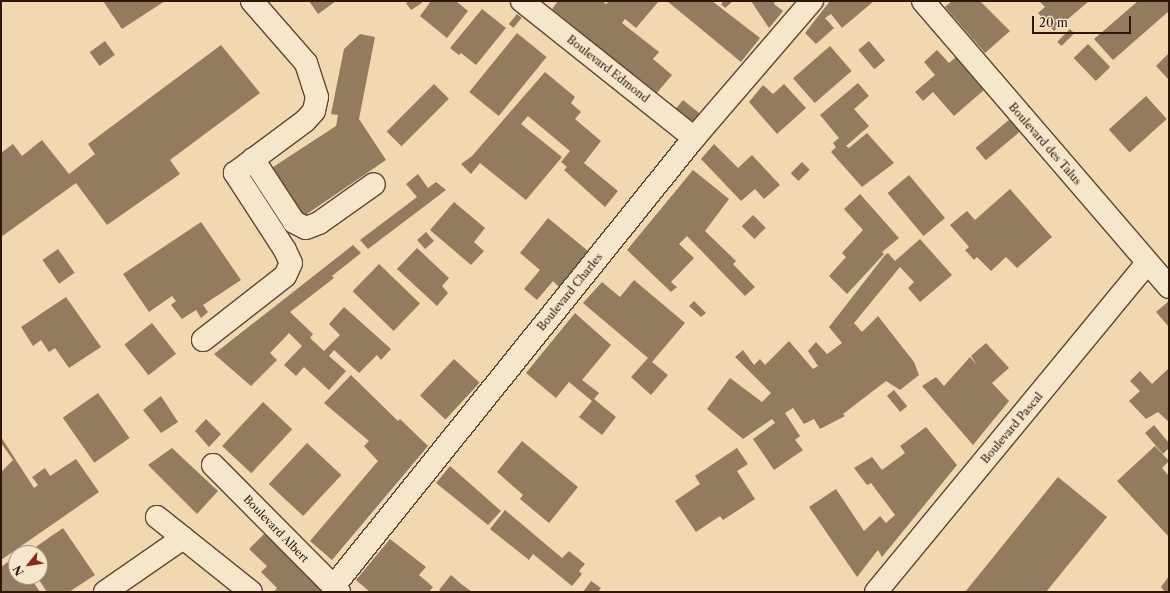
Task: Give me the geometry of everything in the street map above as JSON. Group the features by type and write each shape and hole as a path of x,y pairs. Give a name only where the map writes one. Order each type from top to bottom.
{"street":[{"path":"203,340 285,276 291,263 286,250 235,173 305,121 314,111 317,97 306,63 252,1"},
{"name":"Boulevard Edmond","path":"522,1 694,138"},
{"name":"Boulevard Charles","path":"336,590 694,138 812,1"},
{"name":"Boulevard des Talus","path":"923,1 1147,264 1169,287"},
{"path":"253,159 294,222 306,228 319,223 374,184"},
{"name":"Boulevard Pascal","path":"876,592 1147,264"},
{"name":"Boulevard Albert","path":"213,465 336,590"},
{"path":"157,517 251,592"},
{"path":"105,592 183,538"}],"building":[{"path":"103,1 165,1 122,29"},
{"path":"309,1 336,1 318,14"},
{"path":"409,1 421,1 422,3 411,10 406,3"},
{"path":"431,1 456,1 468,11 447,38 420,16"},
{"path":"558,1 602,1 606,4 609,1 659,1 636,28 625,19 622,23 659,52 653,59 672,75 656,94 552,9"},
{"path":"667,1 712,1 760,38 741,62"},
{"path":"724,1 733,1 725,8 721,4"},
{"path":"751,1 775,1 774,4 783,11 769,28"},
{"path":"830,1 874,1 842,28 831,14 825,18 834,28 816,44 805,33"},
{"path":"952,1 980,1 1010,31 985,53 945,7"},
{"path":"1039,1 1089,1 1054,31 1038,13 1045,7"},
{"path":"1138,1 1169,1 1169,11 1113,60 1094,39"},
{"path":"482,9 506,28 476,65 461,53 459,55 450,48"},
{"path":"517,14 522,18 513,28 509,24"},
{"path":"1070,29 1074,33 1062,46 1057,42"},
{"path":"517,33 547,57 499,116 469,92"},
{"path":"360,34 375,37 359,119 386,160 301,218 270,169 336,126 338,115 331,114 344,49"},
{"path":"105,41 115,55 100,66 90,52"},
{"path":"869,41 885,60 874,69 858,50"},
{"path":"1088,44 1110,67 1096,81 1074,58"},
{"path":"221,45 260,93 170,160 180,174 107,225 76,183 1,237 1,153 13,144 22,156 42,140 69,174 95,154 88,144"},
{"path":"830,46 852,71 815,103 793,78"},
{"path":"937,50 949,63 956,57 984,90 954,116 933,92 923,101 915,92 935,75 924,62"},
{"path":"1169,53 1169,80 1156,66"},
{"path":"545,72 575,97 571,103 581,112 575,119 601,141 584,163 618,191 605,207 564,170 567,167 561,162 570,151 528,116 521,124 562,157 526,200 480,163 471,174 461,164 472,156"},
{"path":"858,83 869,96 854,109 869,126 846,146 849,148 867,133 894,163 862,187 831,152 836,147 833,143 839,138 820,115"},
{"path":"434,84 449,99 401,146 387,131"},
{"path":"784,84 806,108 777,134 749,102 763,85 773,94"},
{"path":"1146,96 1167,119 1130,152 1109,129"},
{"path":"683,100 699,113 692,123 675,109"},
{"path":"1010,119 1020,131 986,160 976,148"},
{"path":"714,144 738,168 752,155 780,185 764,199 755,189 741,201 701,159"},
{"path":"802,162 810,170 798,181 791,173"},
{"path":"693,170 729,199 705,231 736,261 733,264 755,287 745,296 687,236 679,244 694,258 671,282 677,287 671,292 627,250"},
{"path":"418,174 428,188 436,182 446,190 368,249 360,240 417,197 406,184"},
{"path":"909,175 945,218 924,236 888,193"},
{"path":"1010,189 1052,237 1017,268 1006,257 991,271 977,257 974,260 965,250 969,247 950,225 967,211 975,220"},
{"path":"860,194 899,238 882,252 884,254 847,294 829,276 846,257 842,253 863,230 844,209"},
{"path":"454,202 485,228 474,242 484,251 471,265 430,230"},
{"path":"753,215 766,228 754,239 742,226"},
{"path":"548,218 588,251 559,287 553,281 537,300 524,289 540,270 520,253"},
{"path":"201,222 241,280 203,305 208,312 201,318 196,310 182,319 171,305 176,301 172,296 149,312 123,274"},
{"path":"426,232 434,241 425,249 417,240"},
{"path":"920,239 952,275 920,302 908,288 914,282 900,267 854,323 862,332 878,316 914,362 919,375 900,390 886,381 843,414 845,416 820,429 814,419 804,424 793,408 785,413 800,436 795,440 803,450 774,470 753,439 775,423 772,419 743,439 707,409 730,378 762,402 771,393 735,357 743,350 754,365 760,359 765,365 789,341 813,369 818,366 808,351 816,342 827,354 842,343 829,327 885,255 888,253 895,261"},
{"path":"353,245 361,253 332,276 334,278 290,312 313,334 310,338 324,351 340,335 329,324 344,307 391,349 381,360 377,355 359,373 334,350 329,356 346,371 329,390 304,367 296,376 284,365 302,346 289,333 270,353 277,360 251,386 214,354"},
{"path":"417,248 449,278 442,286 448,293 437,306 397,269"},
{"path":"58,249 75,273 59,284 42,260"},
{"path":"379,264 420,304 394,331 353,291"},
{"path":"634,280 685,323 652,362 668,375 651,395 631,377 648,358 583,303 602,282 620,297"},
{"path":"66,297 101,347 69,368 55,348 49,352 41,340 33,346 21,327"},
{"path":"694,301 706,313 701,317 689,306"},
{"path":"1169,301 1169,327 1156,312"},
{"path":"575,313 611,345 582,380 599,393 594,399 616,417 602,435 579,417 592,401 569,382 556,398 526,373"},
{"path":"152,323 176,354 148,375 124,345"},
{"path":"986,343 1009,368 992,383 1009,401 973,445 922,386 936,377 944,386 970,357 977,365 971,356"},
{"path":"454,359 480,383 445,419 420,396"},
{"path":"1169,368 1169,422 1158,412 1146,419 1129,401 1140,391 1130,381 1140,371 1152,384"},
{"path":"351,375 398,421 400,419 428,446 332,560 310,541 378,461 364,446 369,441 324,403"},
{"path":"894,390 907,406 900,412 887,396"},
{"path":"98,393 130,438 94,463 63,418"},
{"path":"161,396 178,422 161,433 143,410"},
{"path":"263,402 292,429 251,473 222,446"},
{"path":"206,419 221,434 209,447 195,431"},
{"path":"1154,425 1169,443 1169,448 1163,454 1145,433"},
{"path":"926,427 957,465 882,557 878,550 857,577 809,507 836,489 864,531 880,516 886,523 895,515 871,483 867,485 854,468 872,457 882,470 905,453 900,446"},
{"path":"1,437 34,488 38,485 32,477 45,468 50,476 76,459 99,492 23,545 8,545 8,555 1,560 1,472 13,460 1,443"},
{"path":"522,441 578,487 549,523 520,499 523,495 497,472"},
{"path":"307,443 341,475 303,516 269,484"},
{"path":"1155,446 1169,461 1162,468 1169,476 1169,537 1117,481"},
{"path":"172,448 218,491 197,514 148,465"},
{"path":"737,448 748,464 737,471 755,499 723,520 720,516 696,532 675,501 700,484 695,476"},
{"path":"450,466 501,511 488,525 436,483"},
{"path":"1058,477 1107,517 1046,592 965,592"},
{"path":"505,510 562,558 569,551 585,564 579,571 582,574 572,586 533,554 529,560 490,529"},
{"path":"63,528 95,575 69,592 47,592 42,585 48,585 48,545 39,545"},
{"path":"264,534 327,592 274,592 277,588 261,572 267,566 249,549"},
{"path":"390,539 426,567 419,575 433,587 429,592 370,592 356,580"},
{"path":"8,562 8,585 35,585 40,592 1,592 1,567"},
{"path":"451,575 472,592 442,592 439,590"},
{"path":"1169,576 1169,592 1165,592 1161,587"},
{"path":"591,581 601,588 598,592 583,592"}]}
